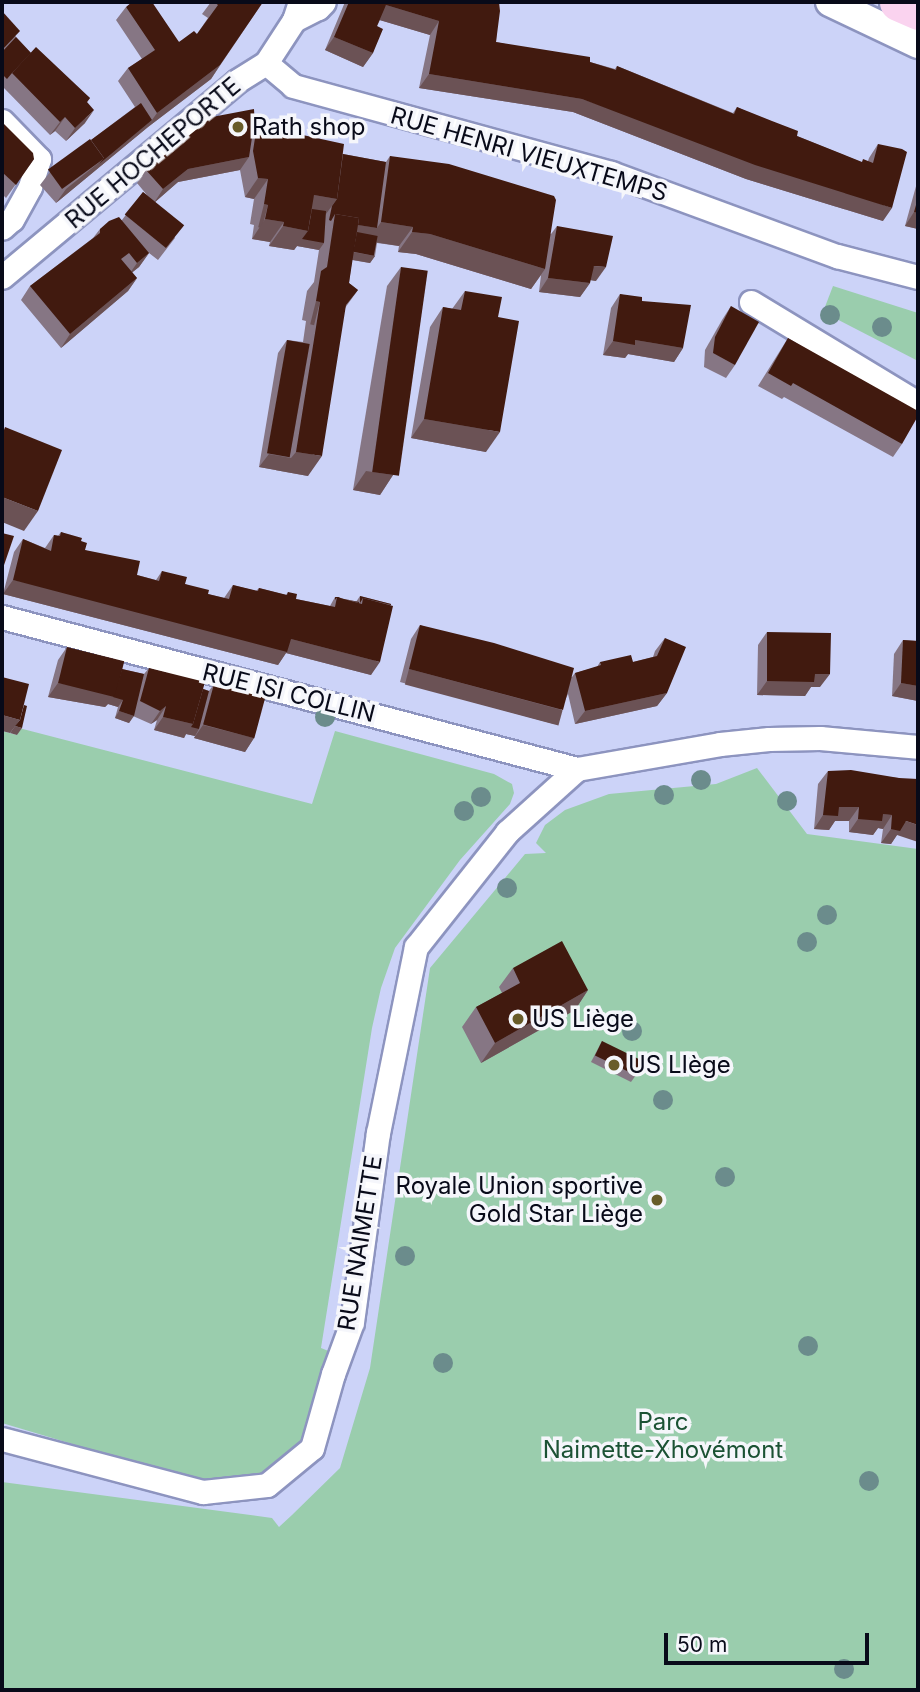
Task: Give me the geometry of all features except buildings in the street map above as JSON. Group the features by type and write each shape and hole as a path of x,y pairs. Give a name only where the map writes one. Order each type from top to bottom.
{"main road":[{"path":"898,2 918,11"}],"street":[{"name":"RUE HOCHEPORTE","path":"2,276 237,81 265,63 297,11 318,9 324,2"},
{"path":"830,2 918,44"},
{"name":"RUE HENRI VIEUXTEMPS","path":"265,63 293,86 611,173 837,256 918,277"},
{"path":"2,121 39,159 30,187 12,219 2,229"},
{"path":"751,302 918,402"},
{"name":"RUE ISI COLLIN","path":"2,617 577,769"},
{"path":"577,769 720,744 769,739 820,738 918,747"},
{"name":"RUE NAIMETTE","path":"2,1439 203,1492 267,1485 312,1448 333,1374 352,1322 378,1133 416,947 507,832 577,769"}],"green space":[{"path":"833,286 918,313 918,361 823,312"},
{"path":"19,728 312,804 335,731 494,774 512,784 514,793 510,804 460,860 395,948 381,988 372,1028 321,1348 331,1352 316,1411 301,1440 286,1457 257,1476 224,1481 193,1480 2,1423 2,731 17,735"},
{"name":"Parc Naimette-Xhovémont","path":"757,768 807,834 918,849 918,1690 2,1690 2,1482 272,1518 279,1527 292,1515 340,1468 370,1368 430,968 525,854 546,853 536,843 545,825 565,810 609,794 716,784"}],"place":[{"name":"Rath shop","path":"238,127"},
{"name":"US Liège","path":"518,1019"},
{"name":"US LIège","path":"614,1065"},
{"name":"Royale Union sportive Gold Star Liège","path":"657,1200"}]}
